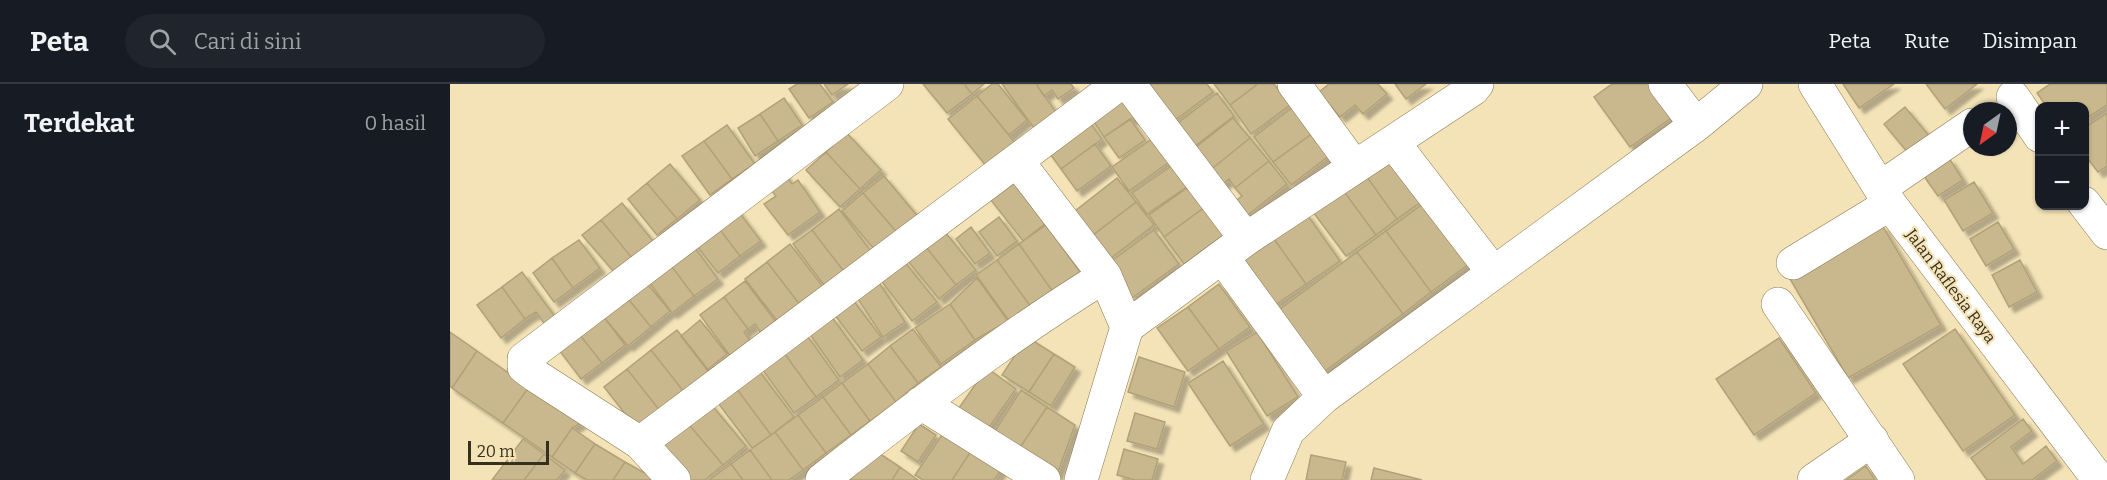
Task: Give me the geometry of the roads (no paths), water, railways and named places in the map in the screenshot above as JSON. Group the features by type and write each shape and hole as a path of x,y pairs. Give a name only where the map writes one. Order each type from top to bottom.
{"street":[{"path":"674,480 640,442 536,376 524,367 524,359 887,84"},
{"path":"1130,84 1234,248 1324,397"},
{"path":"1294,84 1354,166"},
{"path":"1081,480 1127,327 1234,248 1354,166 1473,90 1477,84"},
{"path":"1665,84 1696,125"},
{"path":"1267,480 1288,431 1324,397 1696,125 1746,84"},
{"name":"Jalan Raflesia Raya","path":"1815,84 1885,196 2098,480"},
{"path":"640,442 1018,162 1099,89"},
{"path":"2012,97 2035,129"},
{"path":"1793,263 1885,196 1963,132"},
{"path":"1393,142 1494,272"},
{"path":"1018,162 1106,276 1127,327"},
{"path":"2089,201 2107,188"},
{"path":"2089,209 2107,233"},
{"path":"822,480 921,403 1046,312 1106,276"},
{"path":"1778,304 1898,480"},
{"path":"921,403 1044,480"},
{"path":"1245,480 1257,446 1273,436 1288,431"},
{"path":"1814,480 1872,440"}]}
